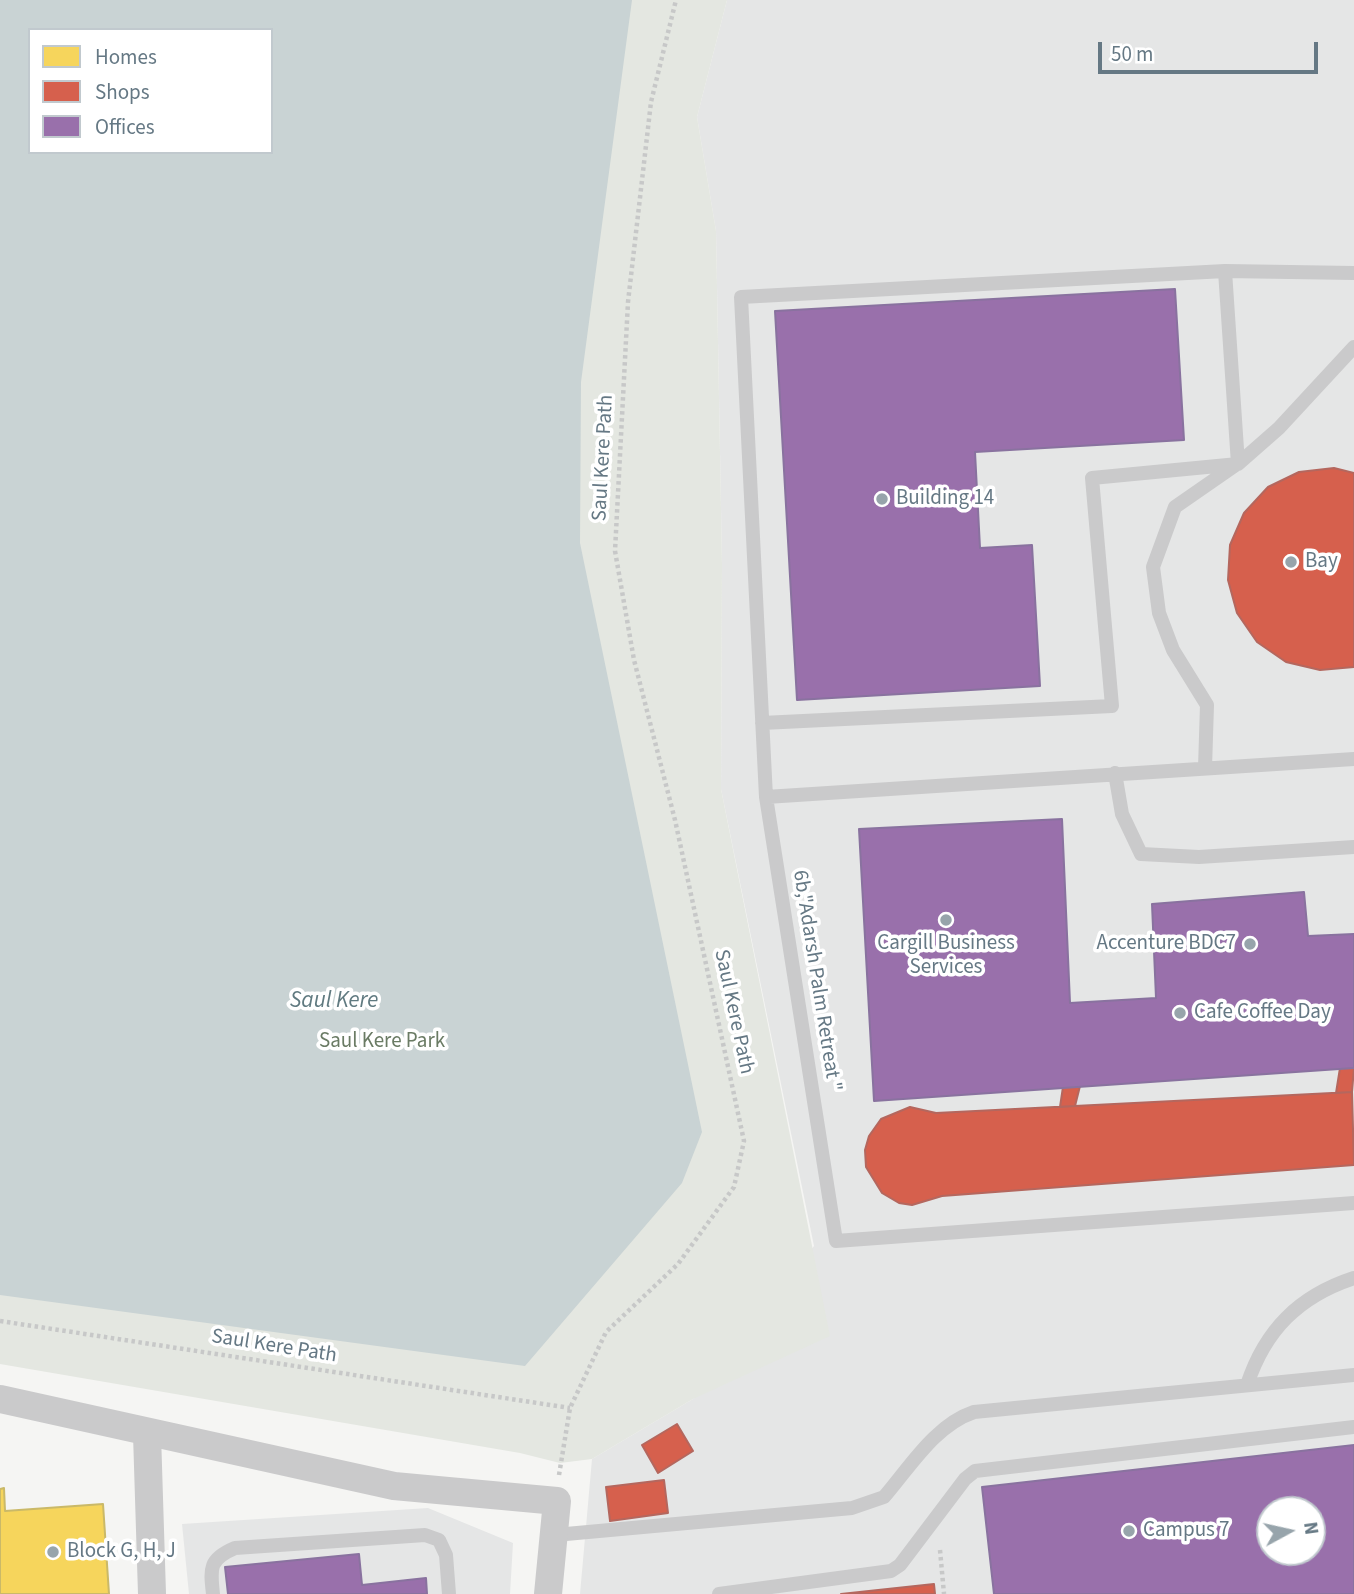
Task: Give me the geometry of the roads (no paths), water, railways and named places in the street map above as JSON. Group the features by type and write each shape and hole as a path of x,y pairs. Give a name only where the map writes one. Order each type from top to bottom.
{"street":[{"path":"0,1399 146,1434 394,1486 557,1501 548,1594"},
{"path":"146,1434 152,1594"}],"lane":[{"path":"1225,271 1238,464"},
{"path":"1354,273 1225,271 741,297 766,797 1354,759"},
{"path":"1205,768 1207,705 1173,650 1159,613 1153,567 1175,507 1238,464 1279,428 1354,347"},
{"path":"762,723 1112,706 1092,478 1238,464"},
{"path":"1115,773 1122,814 1141,854 1199,857 1354,846"},
{"name":"6b,\"Adarsh Palm Retreat \"","path":"766,797 836,1241 1354,1203"},
{"path":"1247,1385 1264,1344 1292,1310 1311,1296 1354,1278"},
{"path":"555,1535 852,1508 884,1497 943,1428 974,1412 1354,1375"},
{"path":"719,1594 891,1571 900,1565 965,1479 975,1471 1354,1427"},
{"path":"213,1594 210,1569 219,1555 235,1548 425,1535 439,1540 446,1555 449,1594"}],"water":[{"name":"Saul Kere","path":"0,0 632,0 581,382 580,543 702,1132 682,1183 525,1366 0,1295"}],"place":[{"name":"Building 14","path":"882,499"},
{"name":"Bay","path":"1291,562"},
{"name":"Cargill Business Services","path":"946,920"},
{"name":"Accenture BDC7","path":"1250,944"},
{"name":"Cafe Coffee Day","path":"1180,1013"},
{"name":"Campus 7","path":"1129,1531"},
{"name":"Block G, H, J","path":"53,1552"}],"park label":[{"name":"Saul Kere Park","path":"382,1042"}]}
